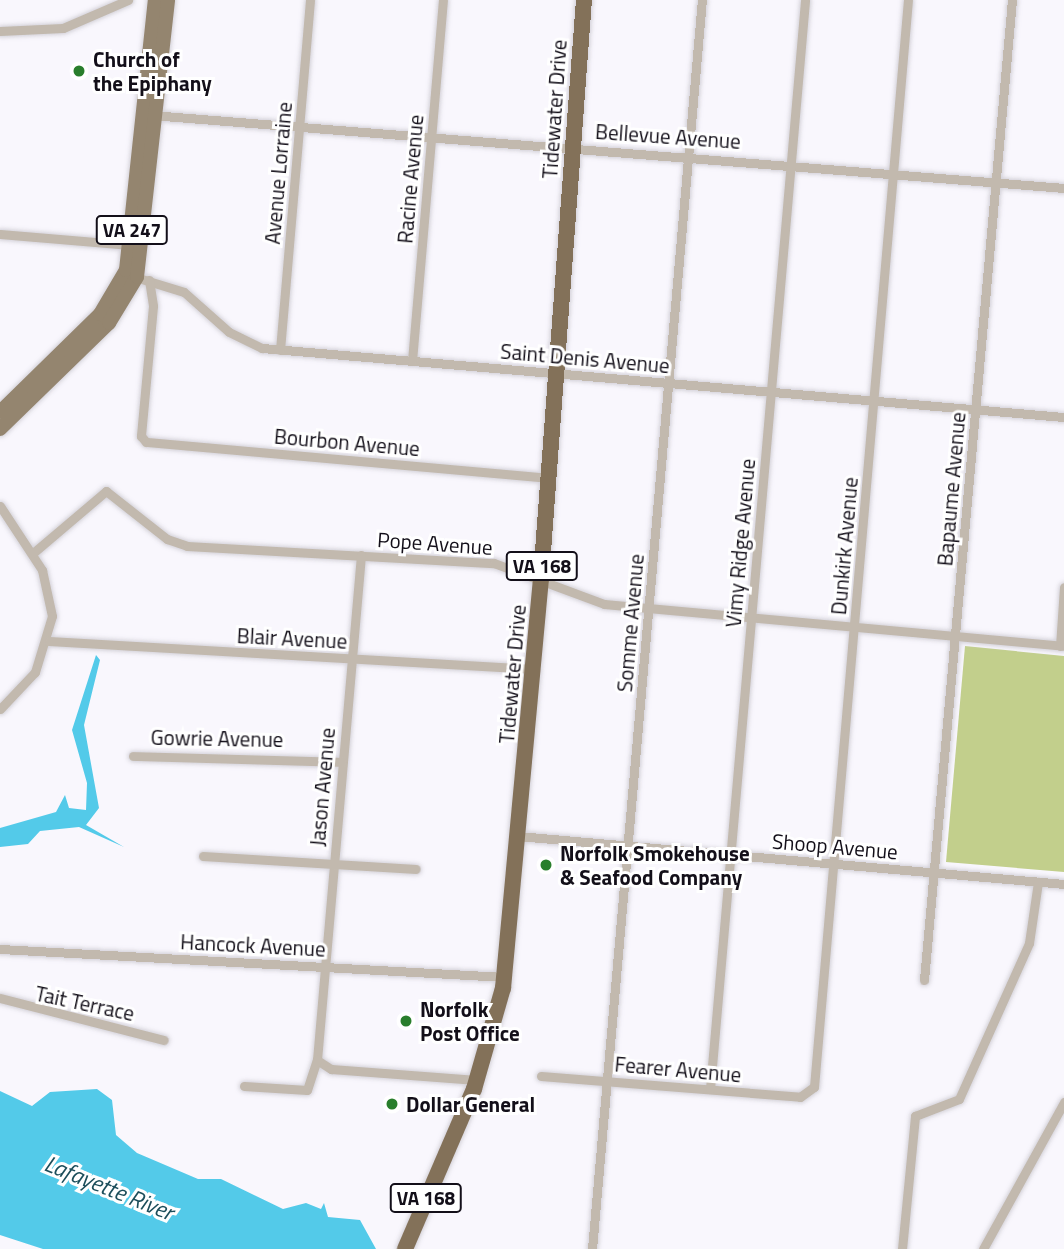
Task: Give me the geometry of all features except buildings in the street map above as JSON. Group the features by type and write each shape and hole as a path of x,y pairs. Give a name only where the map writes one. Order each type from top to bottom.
{"highway":[{"name":"Tidewater Drive","path":"405,1249 477,1080 504,976 534,669 584,0"}],"main road":[{"name":"VA 247","path":"0,429 109,323 137,277 155,0"},
{"name":"VA 247","path":"149,115 168,0"},
{"name":"VA 247","path":"0,412 137,277"}],"street":[{"path":"0,30 63,28 128,0"},
{"name":"Avenue Lorraine","path":"280,350 310,0"},
{"name":"Racine Avenue","path":"412,361 443,0"},
{"name":"Somme Avenue","path":"592,1249 702,0"},
{"name":"Vimy Ridge Avenue","path":"710,1089 805,0"},
{"name":"Dunkirk Avenue","path":"810,1093 855,627 908,0"},
{"name":"Bapaume Avenue","path":"923,980 936,872 1012,0"},
{"name":"Bellevue Avenue","path":"149,115 431,139 790,163 1064,188"},
{"path":"0,234 137,245"},
{"name":"Saint Denis Avenue","path":"137,277 197,299 241,339 280,350 1064,417"},
{"name":"Bourbon Avenue","path":"137,277 153,306 143,440 548,478"},
{"name":"Pope Avenue","path":"33,553 106,491 176,543 494,563 541,578 604,604 1062,646"},
{"path":"0,506 33,553 51,602 49,641 27,683 0,709"},
{"name":"Jason Avenue","path":"317,1060 360,555"},
{"path":"1062,646 1064,587"},
{"name":"Blair Avenue","path":"49,641 534,669"},
{"name":"Gowrie Avenue","path":"134,756 342,762"},
{"name":"Shoop Avenue","path":"518,836 1064,884"},
{"path":"203,856 416,869"},
{"path":"902,1249 917,1113 960,1099 1029,943 1038,882"},
{"name":"Hancock Avenue","path":"0,949 504,976"},
{"name":"Tait Terrace","path":"0,998 164,1040"},
{"path":"244,1086 307,1090 317,1060 331,1069 477,1080"},
{"name":"Fearer Avenue","path":"541,1076 710,1089 810,1093"},
{"path":"983,1249 1064,1102"}],"green space":[{"path":"965,646 1064,656 1064,872 946,862"}],"water":[{"path":"96,655 100,660 84,725 99,808 86,825 124,847 79,827 40,831 28,844 0,847 0,828 56,812 65,795 69,808 86,810 87,783 72,730"},
{"name":"Lafayette River","path":"97,1089 112,1100 116,1135 137,1153 198,1179 221,1179 283,1209 306,1203 321,1209 324,1203 328,1217 360,1220 376,1249 43,1249 0,1235 0,1091 32,1106 50,1092"}],"place":[{"name":"Church of the Epiphany","path":"79,71"},
{"name":"Norfolk Smokehouse & Seafood Company","path":"546,865"},
{"name":"Norfolk Post Office","path":"406,1021"},
{"name":"Dollar General","path":"392,1104"}]}
